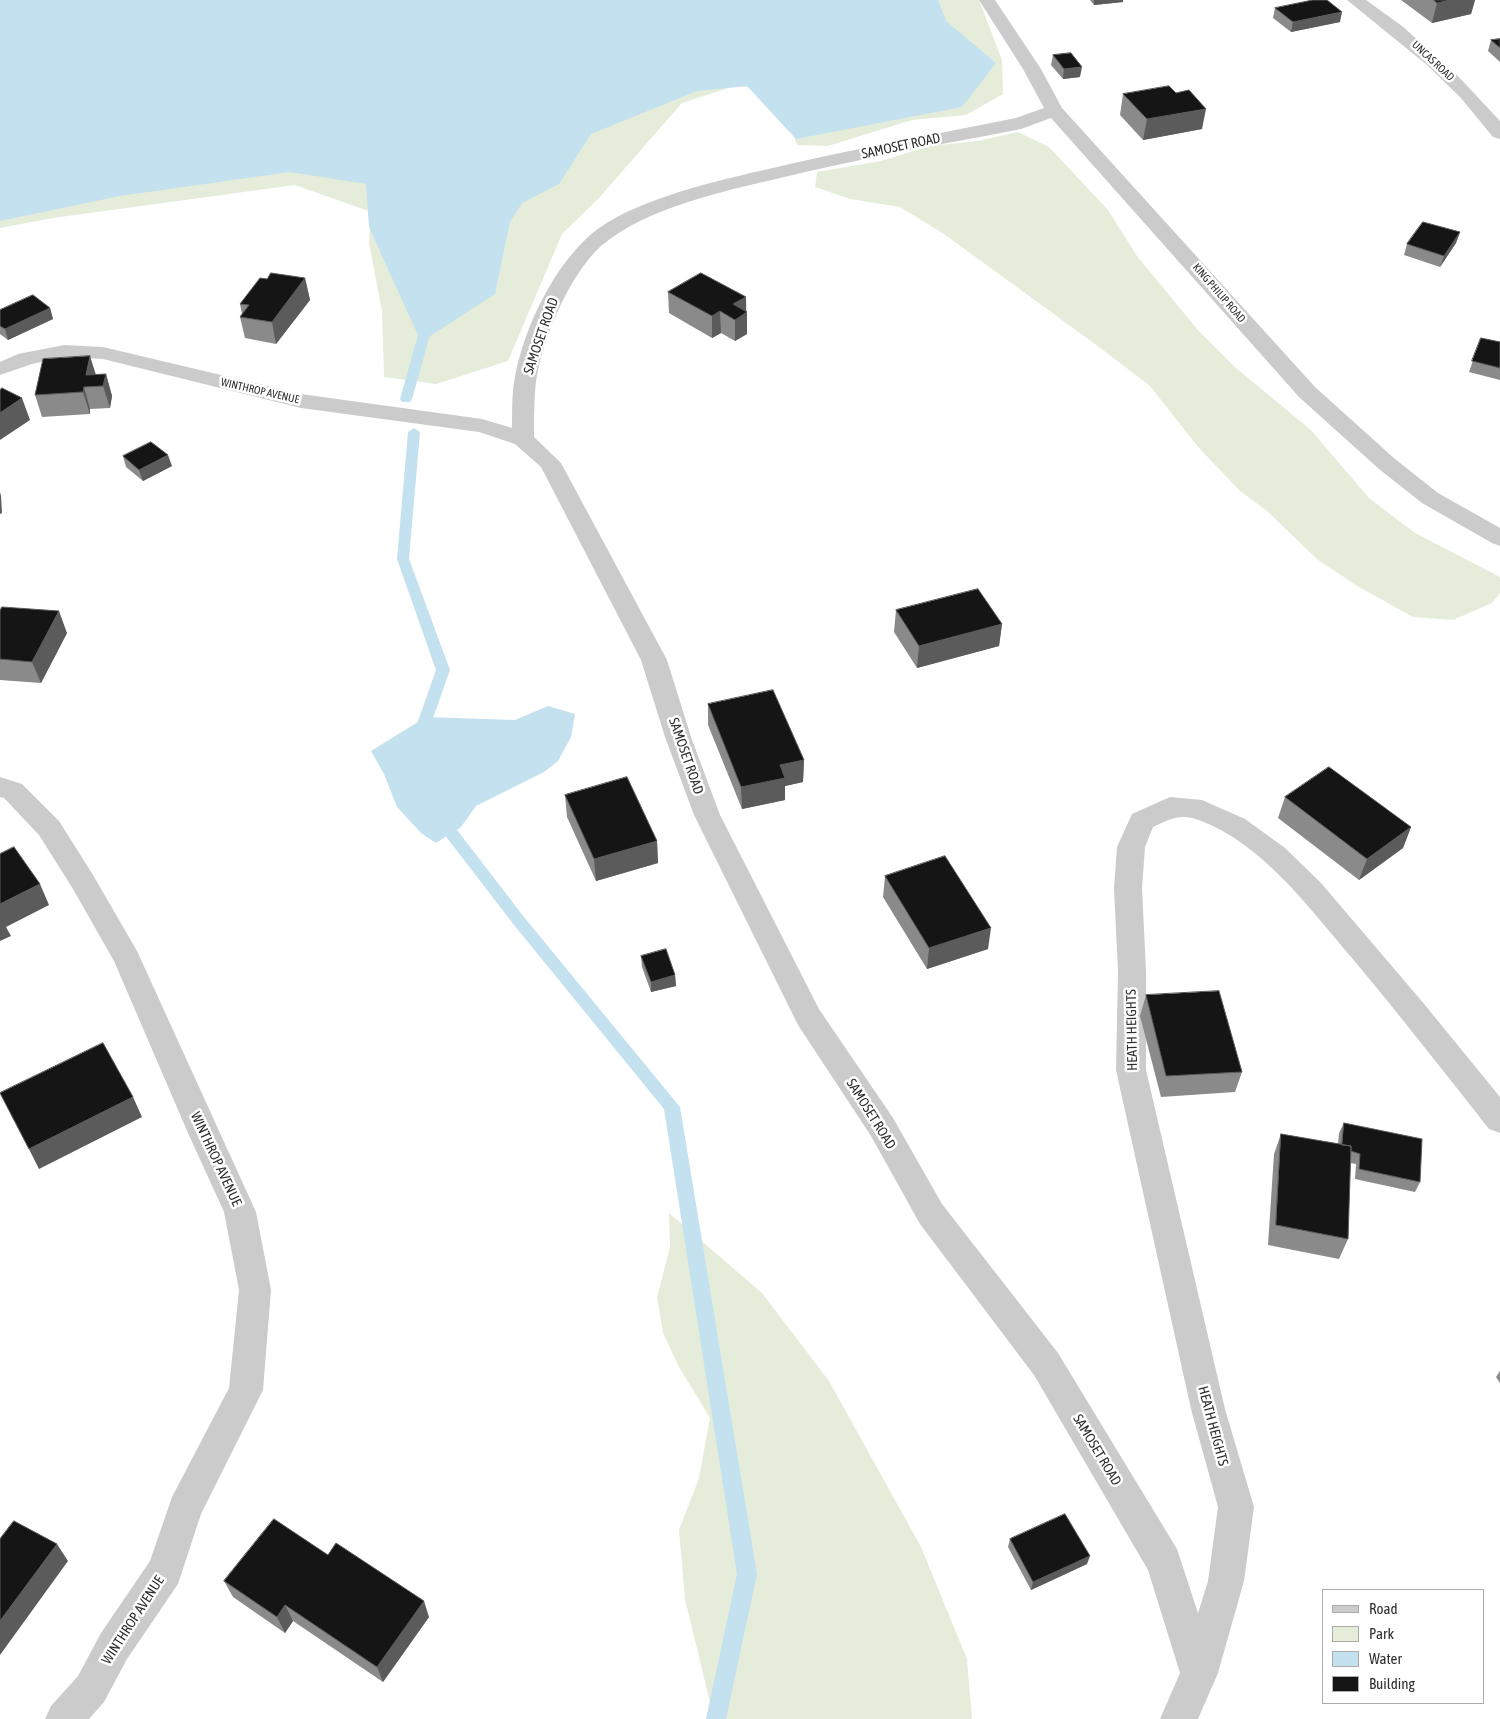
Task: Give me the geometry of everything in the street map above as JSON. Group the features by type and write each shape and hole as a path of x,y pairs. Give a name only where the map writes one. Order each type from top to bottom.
{"street":[{"name":"KING PHILIP ROAD","path":"986,0 1032,69 1054,110 1307,392 1387,464 1430,498 1500,538"},
{"name":"UNCAS ROAD","path":"1355,0 1417,45 1454,80 1500,133"},
{"name":"SAMOSET ROAD","path":"1054,110 1022,123 822,162 708,188 618,224 592,243 564,276 550,303 531,356 524,390 523,439 550,463 654,660 678,737 707,816 808,1017 882,1128 931,1214 1046,1364 1154,1544 1164,1562 1199,1673"},
{"name":"WINTHROP AVENUE","path":"0,369 26,359 64,351 103,353 301,401 482,426 523,439"},
{"name":"WINTHROP AVENUE","path":"0,787 13,791 49,828 83,882 127,959 203,1133 240,1212 255,1290 246,1390 185,1509 165,1571 114,1646 91,1689 64,1719"},
{"name":"HEATH HEIGHTS","path":"1179,1719 1199,1673 1226,1581 1236,1507 1208,1409 1131,1070 1132,972 1128,888 1131,847 1142,820 1170,807 1202,810 1235,826 1275,855 1311,891 1409,1006 1500,1120"}],"green space":[{"path":"728,0 979,0 1002,60 1003,94 966,115 912,120 828,146 797,145 783,105 766,89 735,86 682,103 599,198 562,234 508,361 436,384 384,377 382,311 369,243 371,212 295,185 53,218 0,228 0,53 560,133"},
{"path":"1018,132 1049,147 1108,210 1137,256 1197,329 1236,368 1311,430 1369,498 1415,533 1500,577 1500,593 1492,603 1453,620 1413,617 1359,587 1318,560 1267,511 1240,491 1199,448 1150,386 1099,347 944,234 900,207 850,199 815,187 817,172 881,161 929,146 978,141"},
{"path":"669,1213 762,1293 829,1381 921,1547 967,1659 972,1719 714,1719 685,1599 679,1530 699,1478 710,1418 679,1367 663,1333 657,1297 670,1247"}],"water":[{"path":"0,0 938,0 946,21 996,63 962,107 796,139 747,86 697,91 591,134 559,184 522,203 510,222 495,294 421,342 369,227 366,184 290,172 120,196 0,221"},
{"path":"548,706 575,714 571,737 558,761 544,772 476,806 461,827 436,843 421,833 397,807 384,774 371,751 426,717 515,720"}],"building":[{"path":"1313,0 1327,0 1342,12 1293,22 1275,8"},
{"path":"1434,0 1450,0 1437,3"},
{"path":"1500,39 1500,48 1491,40"},
{"path":"1071,53 1082,67 1064,69 1053,55"},
{"path":"1169,86 1176,93 1189,90 1206,109 1147,119 1123,94"},
{"path":"1423,222 1460,232 1444,256 1407,244"},
{"path":"271,273 305,278 272,322 240,317 249,305 240,304 260,278 267,279"},
{"path":"701,273 746,297 733,304 747,312 735,320 720,311 712,316 668,292"},
{"path":"33,295 50,308 5,329 0,326 0,310"},
{"path":"1481,338 1500,342 1500,368 1472,361"},
{"path":"90,356 86,375 106,374 103,386 84,387 83,392 35,395 43,359"},
{"path":"2,388 22,398 0,413 0,390"},
{"path":"151,442 168,455 139,470 123,456"},
{"path":"978,589 1002,624 919,646 896,610"},
{"path":"2,607 59,611 32,662 0,659 0,611"},
{"path":"773,690 804,760 780,765 785,778 741,787 708,704"},
{"path":"1329,767 1411,827 1367,859 1285,797"},
{"path":"627,777 657,841 594,859 565,795"},
{"path":"14,847 40,884 0,904 0,854"},
{"path":"945,856 991,928 929,948 885,876"},
{"path":"666,949 675,975 651,982 641,956"},
{"path":"1219,991 1242,1072 1166,1076 1146,995"},
{"path":"103,1043 133,1097 29,1149 0,1093"},
{"path":"1344,1123 1422,1139 1420,1182 1359,1169 1360,1154 1351,1151 1351,1146 1342,1145"},
{"path":"1281,1134 1351,1146 1348,1239 1276,1225"},
{"path":"1065,1514 1090,1556 1033,1582 1010,1539"},
{"path":"274,1519 328,1555 336,1543 424,1601 377,1667 285,1605 277,1617 224,1581"},
{"path":"14,1521 57,1544 0,1621 0,1539"}],"waterway":[{"path":"406,399 428,321"},
{"path":"414,432 403,559 443,670 420,735"},
{"path":"439,817 519,921 672,1107 747,1574 716,1719"}]}
